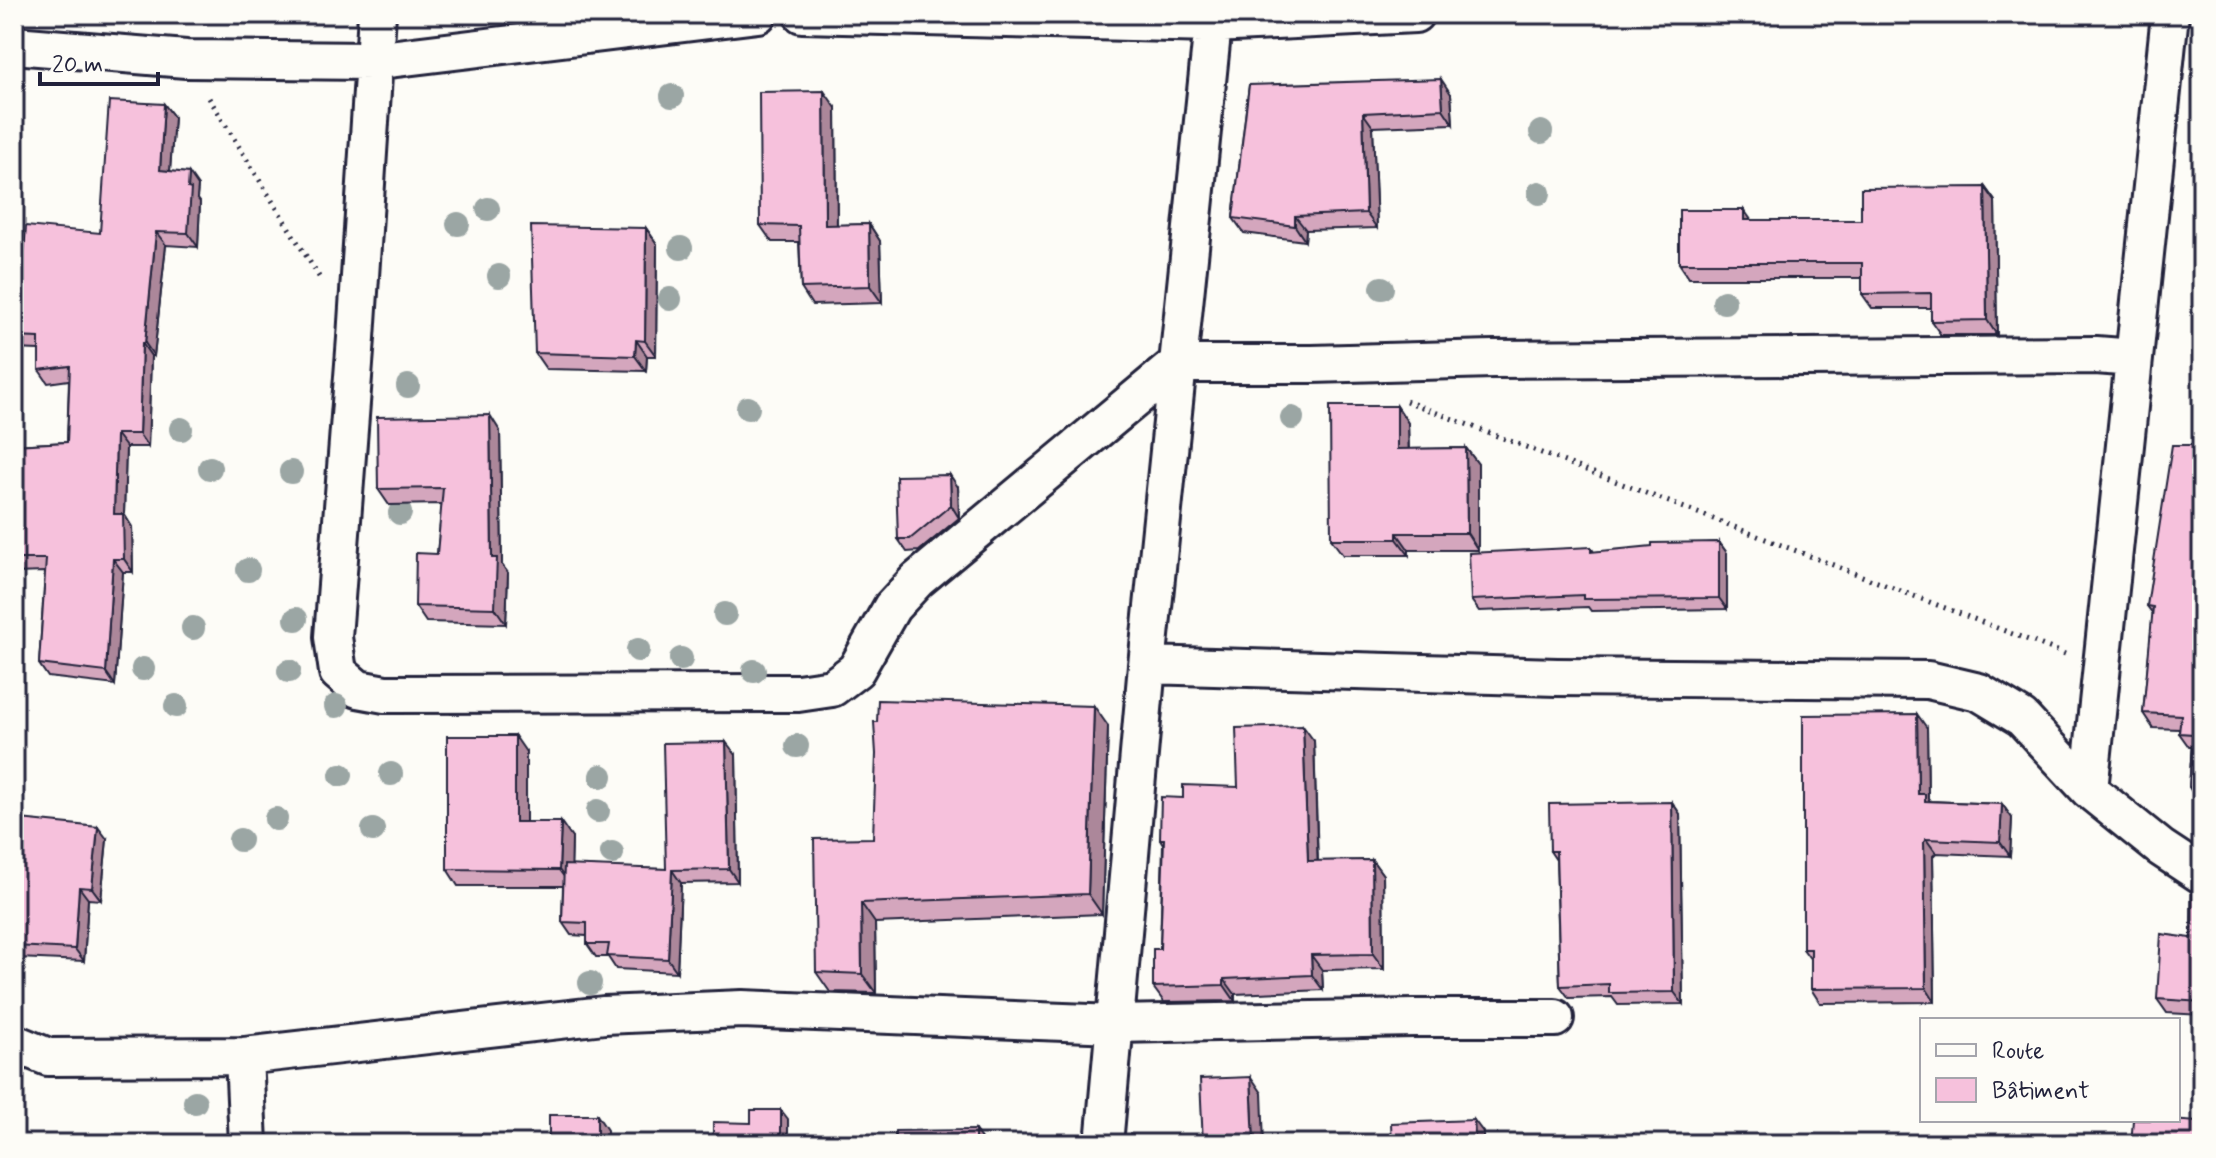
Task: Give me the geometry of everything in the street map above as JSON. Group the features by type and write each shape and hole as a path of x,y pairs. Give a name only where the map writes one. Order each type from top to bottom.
{"street":[{"path":"377,14 333,637 338,672 358,689 385,694 798,693 832,688 856,670 892,607 917,580 1177,364 2080,355 2134,358"},
{"path":"14,45 186,59 372,61 758,14"},
{"path":"802,14 1214,19 1415,14"},
{"path":"2089,790 2170,14"},
{"path":"1104,1144 1147,665 1214,19"},
{"path":"1147,665 1557,677 1928,680 1979,692 2022,718 2089,790 2161,848 2202,875"},
{"path":"14,1043 48,1057 244,1056 604,1015 742,1009 1115,1024 1555,1018"},
{"path":"244,1056 248,1144"}],"path":[{"path":"186,59 323,285"},
{"path":"1402,399 2101,668"}],"building":[{"path":"1441,79 1443,109 1363,113 1366,213 1295,216 1295,226 1233,218 1249,85"},
{"path":"824,91 825,225 869,224 870,286 801,288 799,226 760,225 759,92"},
{"path":"109,101 164,104 160,170 189,173 188,188 191,189 188,233 156,232 145,343 142,343 139,434 116,434 114,514 123,514 124,559 113,559 106,672 39,664 46,559 14,559 14,445 67,442 70,366 39,370 39,338 14,337 14,305 20,305 26,226 100,233"},
{"path":"1985,187 1987,320 1931,321 1931,293 1862,294 1862,263 1679,263 1679,210 1744,210 1744,220 1861,220 1861,188"},
{"path":"531,226 646,228 645,341 636,340 635,356 535,353"},
{"path":"1330,406 1397,406 1397,449 1466,448 1467,533 1397,533 1397,539 1331,539"},
{"path":"490,415 492,558 497,558 495,608 415,606 416,553 437,554 443,488 378,489 377,417"},
{"path":"2172,445 2202,445 2202,844 2192,835 2192,788 2189,787 2193,734 2179,733 2181,715 2143,713 2153,607 2147,606"},
{"path":"950,475 951,505 910,539 898,539 896,476"},
{"path":"1719,542 1719,598 1583,599 1583,595 1471,600 1469,553 1591,547 1591,552 1652,546 1652,543"},
{"path":"878,700 1094,706 1088,894 861,903 862,974 816,972 814,839 873,838 874,722 877,722"},
{"path":"1917,714 1918,794 1925,794 1925,801 2002,804 2000,842 1926,839 1924,842 1926,988 1811,989 1811,949 1803,949 1803,715"},
{"path":"1303,726 1308,861 1372,860 1373,954 1311,955 1312,975 1224,979 1224,985 1153,987 1153,949 1160,949 1164,839 1160,839 1161,797 1183,798 1183,785 1238,787 1236,728"},
{"path":"447,736 515,736 515,822 561,822 559,870 447,869"},
{"path":"726,742 729,869 672,870 668,959 607,956 609,944 587,944 587,923 562,922 564,865 666,869 663,743"},
{"path":"1672,802 1674,992 1609,993 1609,984 1560,986 1556,851 1550,851 1549,804"},
{"path":"20,819 98,827 92,888 79,887 75,949 14,946 14,889"},
{"path":"2202,879 2202,1002 2157,999 2161,934 2191,938 2192,881"},
{"path":"1251,1077 1254,1144 1203,1144 1200,1079"},
{"path":"2202,1082 2202,1144 2131,1144 2133,1122 2198,1122"},
{"path":"751,1110 781,1110 781,1144 713,1144 713,1122 751,1123"},
{"path":"549,1115 597,1115 597,1139 606,1139 606,1144 549,1144"},
{"path":"1474,1120 1475,1144 1392,1144 1391,1123"},
{"path":"975,1130 975,1144 895,1144 895,1131"},
{"path":"1654,1143 1654,1144 1597,1144"}]}
